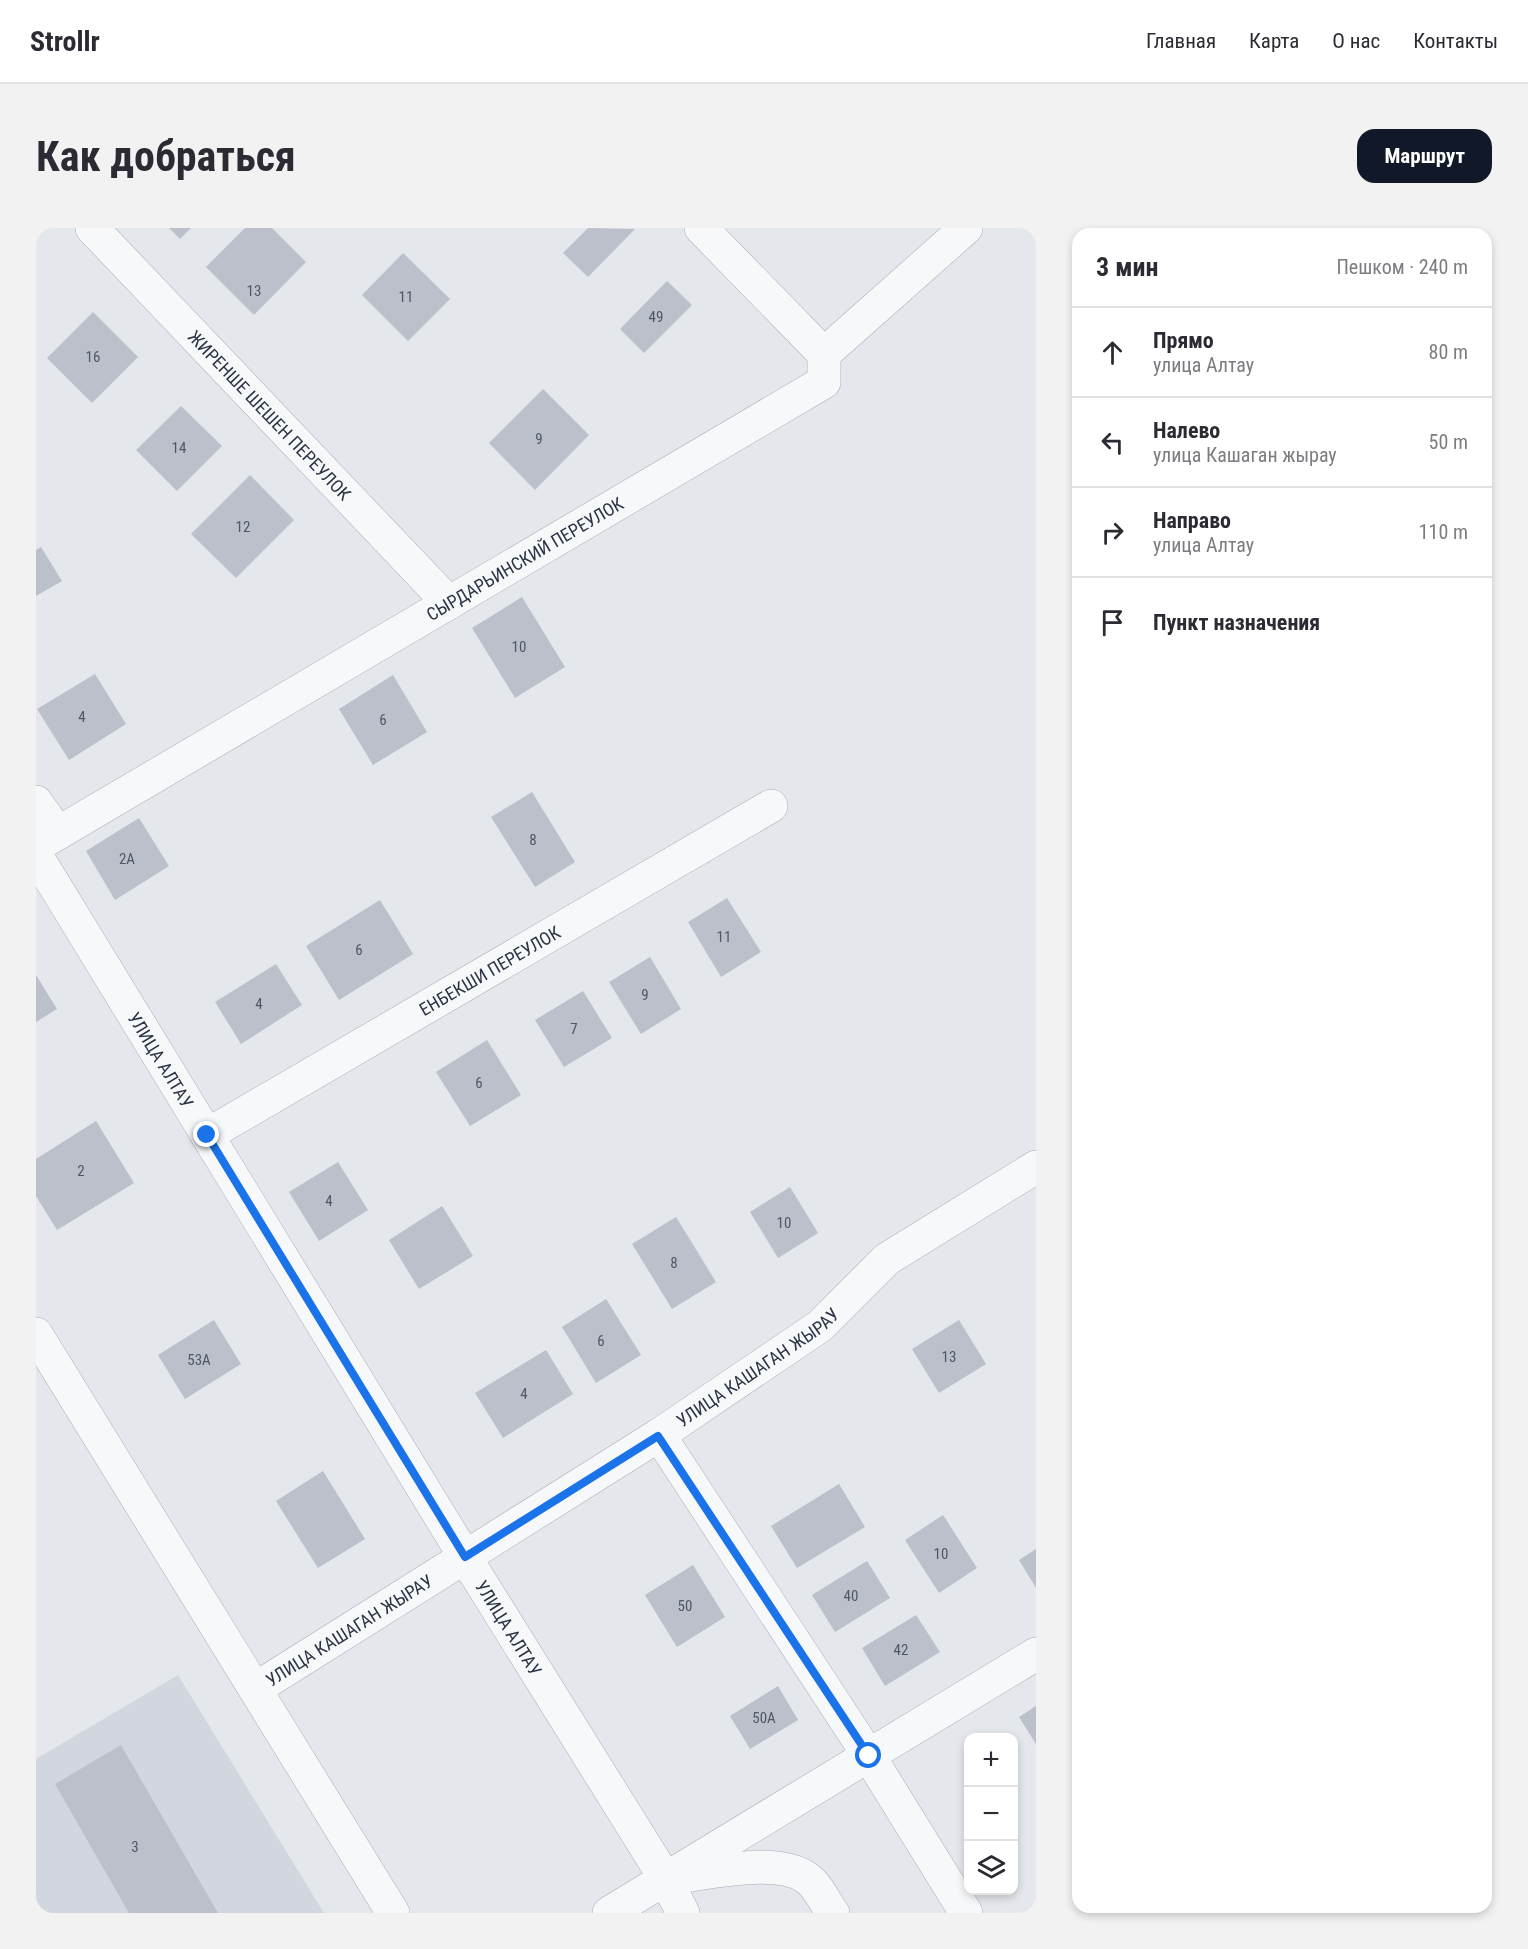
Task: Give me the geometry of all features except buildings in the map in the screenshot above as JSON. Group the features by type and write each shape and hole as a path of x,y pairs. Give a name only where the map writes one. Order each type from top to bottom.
{"street":[{"name":"ЖИРЕНШЕ ШЕШЕН ПЕРЕУЛОК","path":"92,228 448,603"},
{"path":"701,228 824,354 966,228"},
{"name":"СЫРДАРЬИНСКИЙ ПЕРЕУЛОК","path":"43,845 824,382 824,354"},
{"name":"УЛИЦА АЛТАУ","path":"36,802 43,845 207,1135 465,1557 665,1878 683,1913"},
{"name":"ЕНБЕКШИ ПЕРЕУЛОК","path":"207,1135 771,806"},
{"name":"УЛИЦА КАШАГАН ЖЫРАУ","path":"255,1689 658,1436 820,1326 887,1260 1036,1167"},
{"path":"36,1334 393,1913"},
{"path":"658,1436 869,1756 966,1913"},
{"path":"609,1913 1036,1654"},
{"path":"665,1878 770,1867 793,1869 810,1880 833,1913"}],"shaded area":[{"path":"178,1675 324,1913 36,1913 36,1759"}],"route":[{"path":"207,1135 465,1557 658,1436 869,1756"}]}
